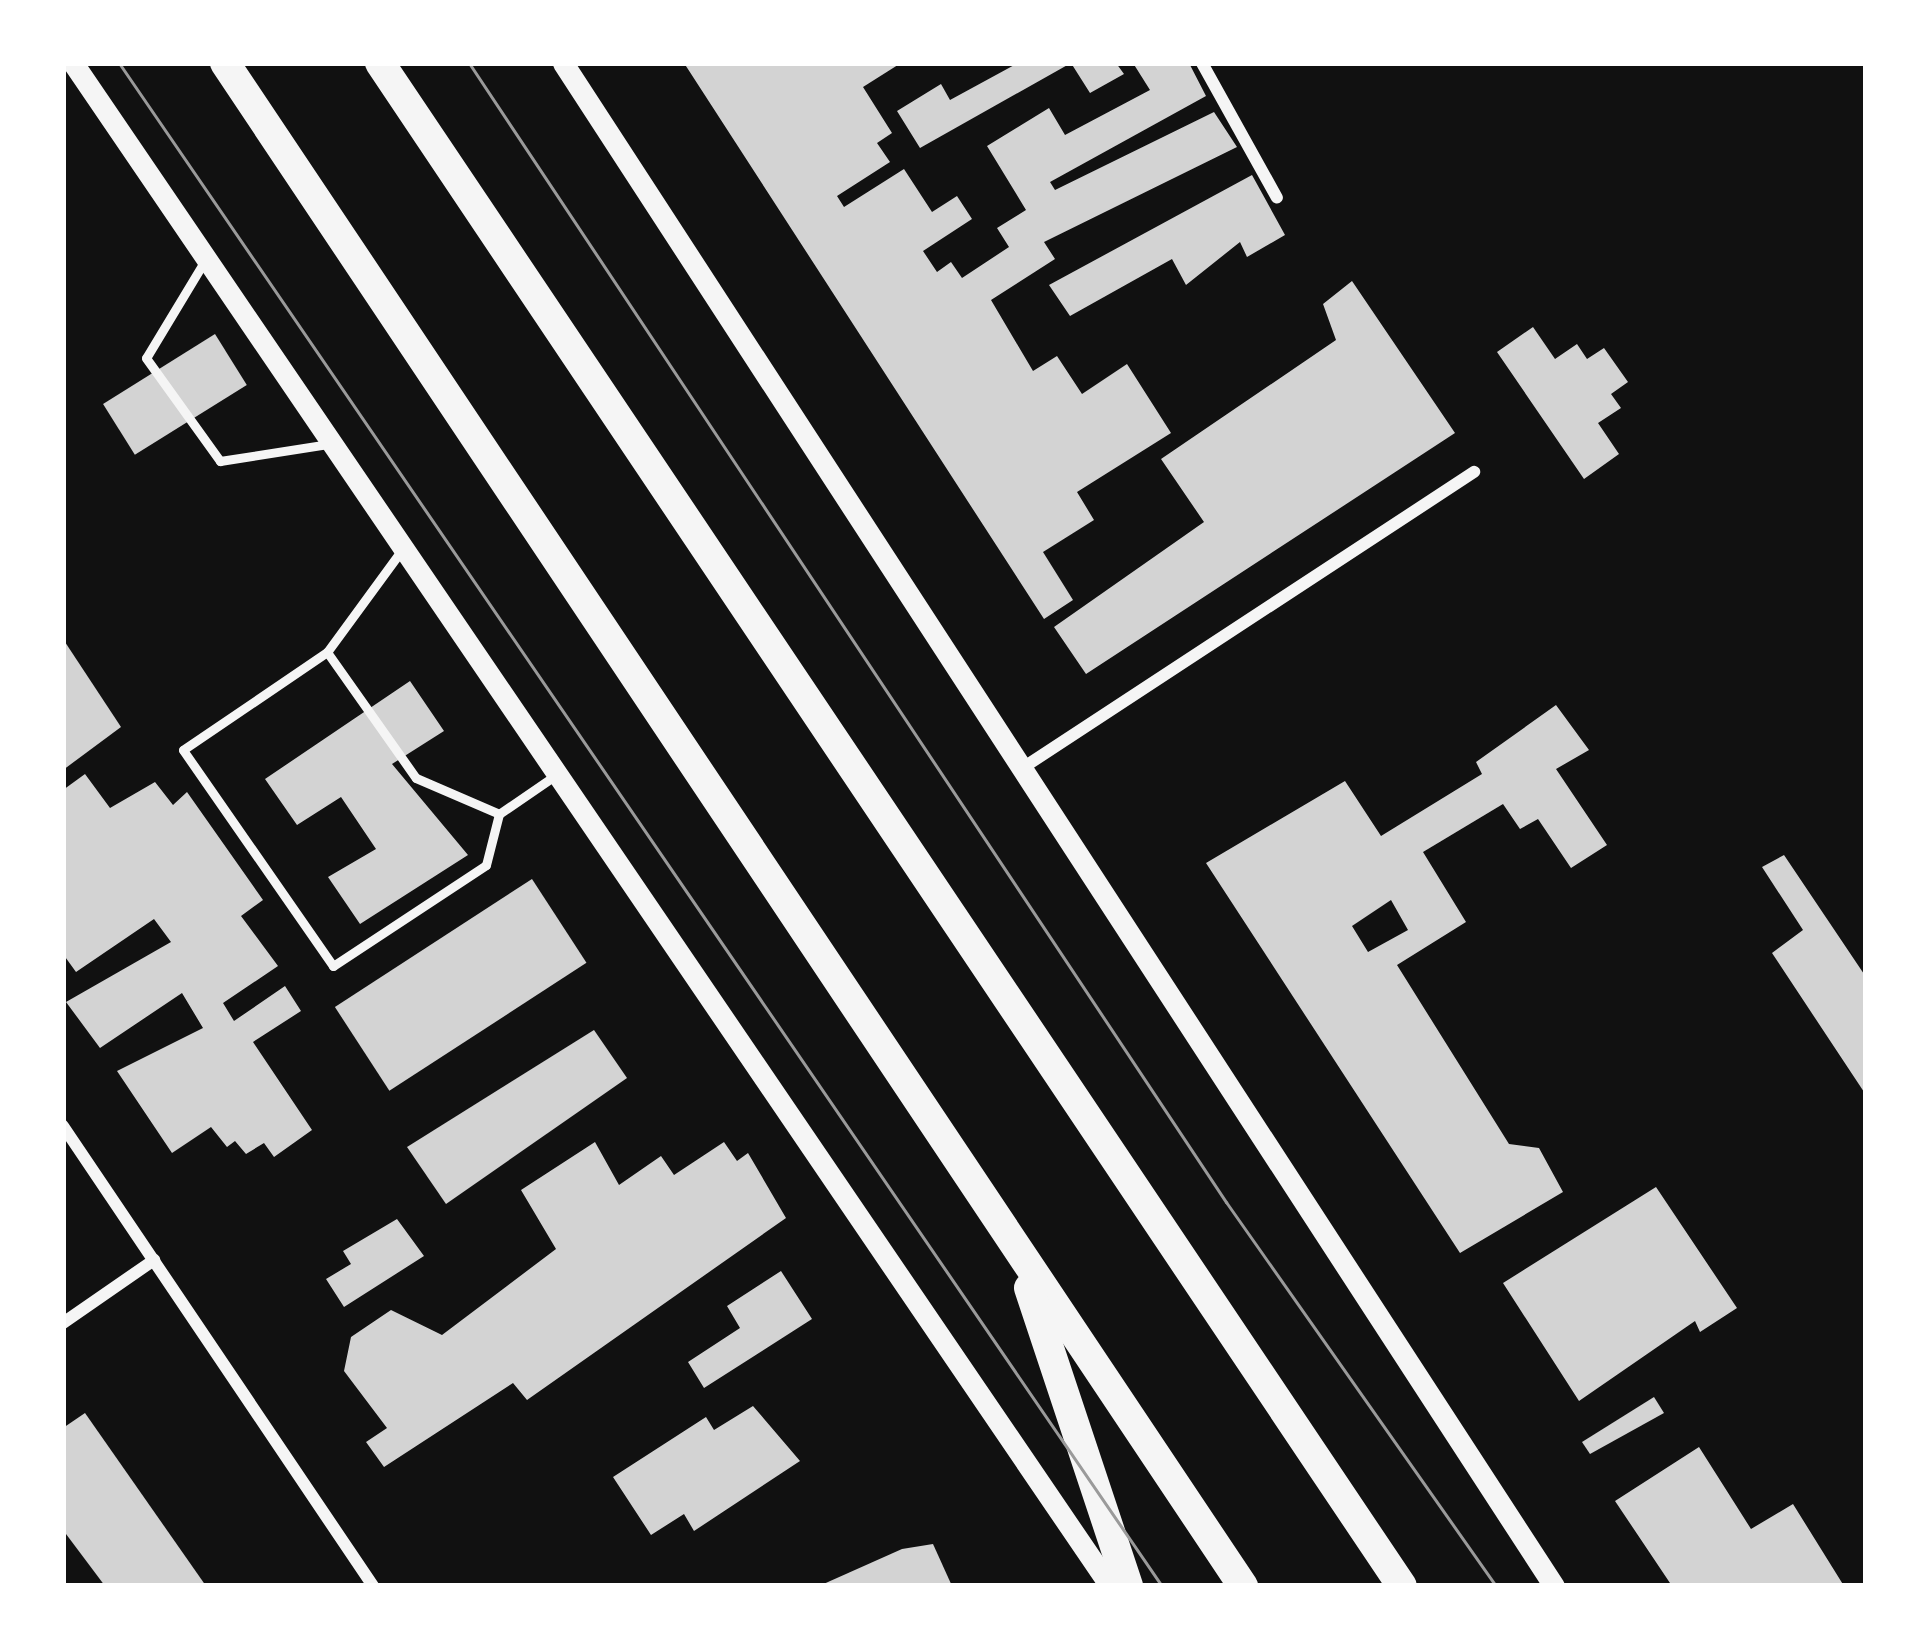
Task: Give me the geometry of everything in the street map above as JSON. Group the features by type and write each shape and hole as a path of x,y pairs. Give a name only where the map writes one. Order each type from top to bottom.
{"main road":[{"path":"225,63 1243,1586"},
{"path":"380,63 1402,1586"},
{"path":"1018,1254 1128,1586"}],"street":[{"path":"73,63 1109,1586"},
{"path":"563,63 1554,1586"},
{"path":"1202,63 1277,198"},
{"path":"63,86 99,101"},
{"path":"1021,769 1474,472"},
{"path":"63,1126 374,1586"},
{"path":"63,1323 154,1260"}],"lane":[{"path":"207,257 146,358 220,461 333,443"},
{"path":"405,547 327,652 183,750 333,966 486,865 499,814 559,773"},
{"path":"327,652 416,778 499,814"}],"building":[{"path":"684,63 901,63 863,87 892,133 877,143 890,162 837,196 844,207 904,169 932,212 957,196 972,219 923,251 937,272 951,262 962,278 1009,247 997,228 1026,210 987,146 1049,108 1065,135 1150,90 1133,63 1189,63 1206,96 1050,182 1055,190 1214,112 1237,147 1044,242 1055,259 991,300 1033,371 1057,356 1082,394 1127,364 1171,433 1077,492 1094,520 1043,552 1073,600 1044,619"},
{"path":"1018,63 1071,63 920,148 897,111 941,84 950,100"},
{"path":"1071,63 1116,63 1124,74 1090,93"},
{"path":"1252,175 1285,235 1247,257 1240,242 1186,285 1172,259 1070,316 1049,285"},
{"path":"1352,281 1455,433 1086,674 1054,627 1204,522 1161,459 1336,340 1323,304"},
{"path":"1533,327 1555,359 1577,344 1587,359 1604,348 1628,382 1611,394 1621,408 1598,423 1619,454 1584,479 1497,352"},
{"path":"215,334 247,385 135,455 103,404"},
{"path":"63,639 121,727 63,770"},
{"path":"410,681 444,731 392,764 468,855 360,924 328,877 376,849 341,797 297,825 265,779"},
{"path":"1556,705 1589,750 1556,769 1607,845 1571,868 1538,819 1520,829 1503,804 1423,852 1466,922 1397,965 1509,1144 1539,1148 1563,1192 1460,1253 1206,863 1345,781 1381,836 1482,774 1476,762","holes":["1391,900 1408,930 1368,952 1352,926"]},
{"path":"85,774 110,808 155,782 173,805 187,792 263,900 241,916 278,966 223,1003 234,1021 285,986 301,1011 253,1042 312,1130 274,1157 264,1143 246,1154 235,1141 227,1147 211,1127 172,1153 117,1071 203,1028 182,993 100,1048 66,1002 171,942 154,919 76,972 63,954 63,790"},
{"path":"1784,855 1866,977 1866,1095 1772,953 1803,930 1762,867"},
{"path":"532,879 586,963 389,1091 335,1007"},
{"path":"594,1030 627,1078 446,1204 407,1147"},
{"path":"595,1142 619,1185 661,1156 674,1175 724,1142 737,1161 748,1153 786,1218 527,1400 513,1383 384,1467 366,1442 387,1428 344,1371 351,1337 391,1310 442,1335 556,1249 521,1190"},
{"path":"1656,1187 1737,1308 1700,1332 1695,1321 1579,1401 1503,1283"},
{"path":"397,1219 424,1256 344,1307 326,1279 351,1264 343,1251"},
{"path":"781,1271 812,1319 704,1388 688,1362 740,1328 727,1306"},
{"path":"1654,1397 1664,1413 1590,1454 1582,1442"},
{"path":"753,1406 800,1461 694,1531 684,1514 651,1535 613,1477 706,1417 714,1430"},
{"path":"85,1413 206,1586 105,1586 63,1530 63,1428"},
{"path":"1699,1447 1751,1529 1793,1504 1844,1586 1672,1586 1615,1501"},
{"path":"933,1544 952,1586 819,1586 902,1549"}],"tram line":[{"path":"119,63 1162,1586"},
{"path":"469,63 1226,1202 1496,1586"}]}
